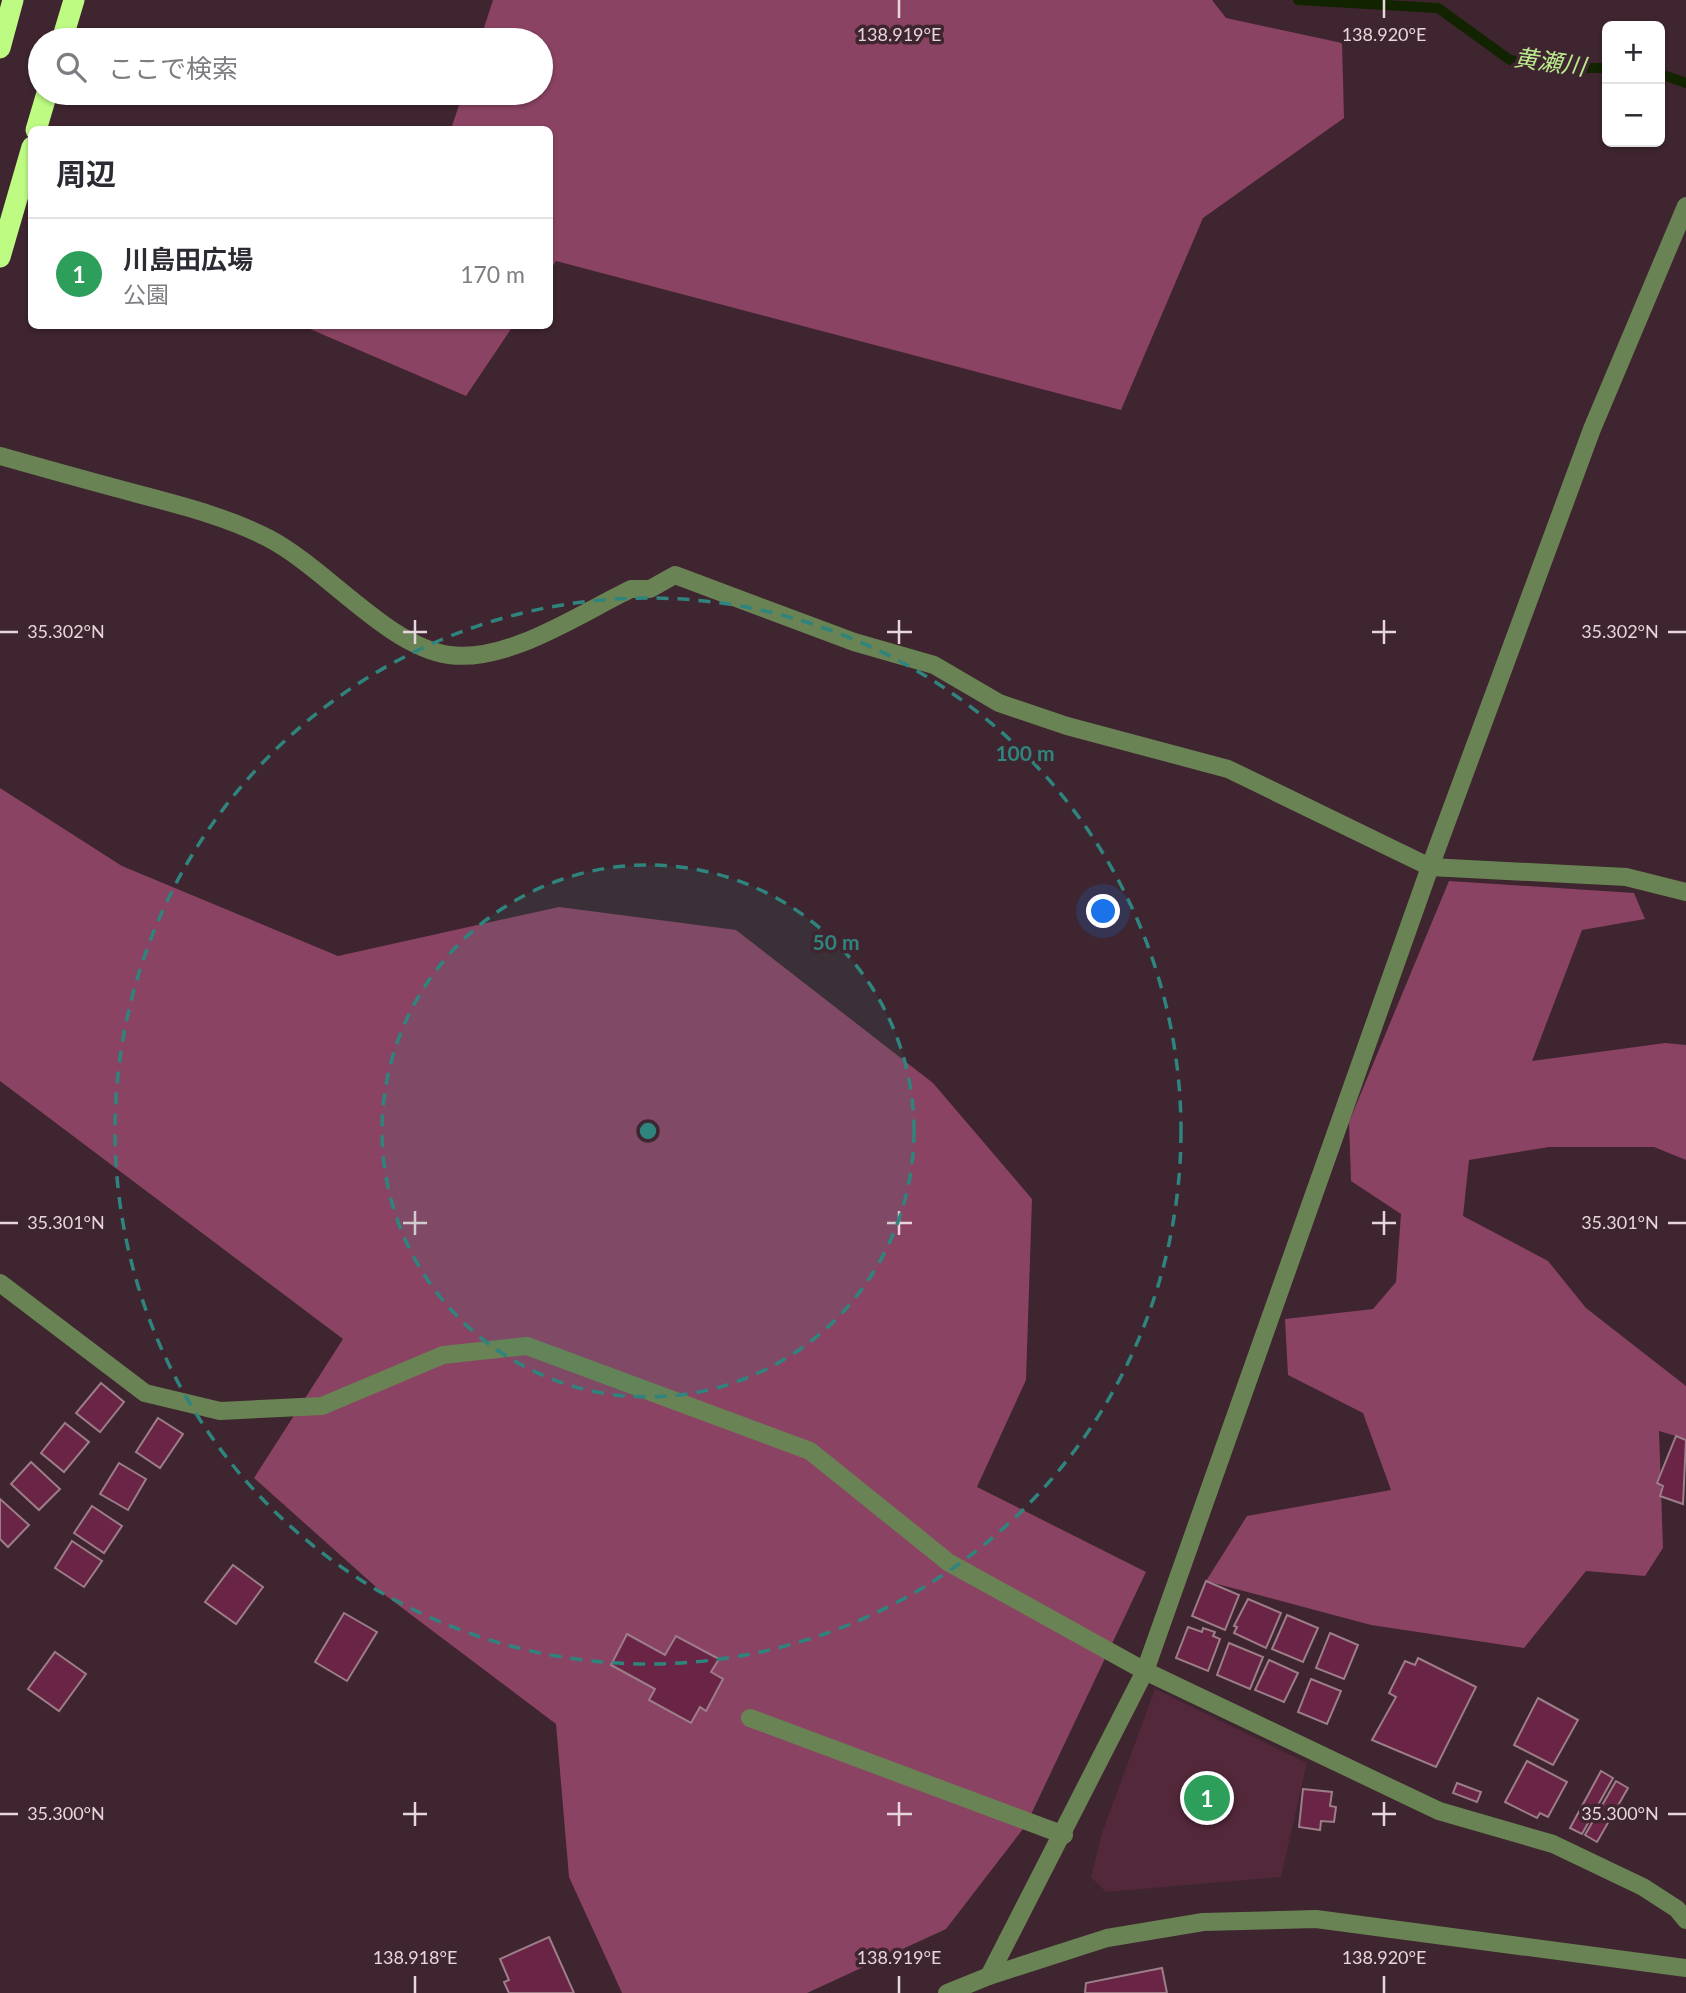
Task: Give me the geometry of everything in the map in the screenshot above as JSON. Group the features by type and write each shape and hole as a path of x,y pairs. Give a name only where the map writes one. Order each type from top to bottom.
{"highway":[{"path":"0,48 13,0"},
{"path":"66,28 74,0"},
{"path":"37,126 43,105"},
{"path":"0,257 28,161"}],"street":[{"path":"989,1976 1064,1835 1144,1671 1430,867 1592,429 1686,206"},
{"path":"0,456 219,516 244,527 291,552 402,637 427,650 450,655 498,653 631,590 650,589 675,575 854,642 934,665 999,703 1068,726 1228,769 1430,867 1626,877 1686,892"},
{"path":"0,1283 145,1393 220,1411 322,1406 443,1355 527,1346 810,1451 948,1562 1144,1671 1439,1811 1553,1844 1643,1887 1676,1909 1686,1920"},
{"path":"750,1718 1064,1835"},
{"path":"947,1993 989,1976 1107,1938 1203,1922 1316,1919 1686,1968"}],"shaded area":[{"path":"493,0 1212,0 1226,18 1342,43 1344,118 1203,218 1121,410 556,261 553,266 553,126 452,126 459,105 553,105 553,28 484,28"},
{"path":"310,329 511,329 466,396"},
{"path":"0,788 122,866 338,956 559,907 736,930 933,1083 1032,1199 1026,1380 977,1487 1146,1572 1026,1825 946,1929 807,1993 622,1993 569,1877 556,1724 385,1595 254,1478 343,1339 0,1081"},
{"path":"1449,881 1634,893 1645,919 1582,930 1532,1061 1665,1043 1686,1045 1686,1160 1654,1147 1549,1147 1469,1160 1463,1216 1548,1261 1586,1308 1686,1386 1686,1439 1659,1431 1663,1548 1645,1576 1586,1571 1524,1648 1371,1625 1206,1581 1247,1516 1391,1490 1363,1413 1288,1375 1285,1319 1373,1309 1396,1282 1401,1214 1351,1181 1349,1122"},
{"path":"1155,1689 1307,1763 1281,1877 1106,1892 1091,1877 1102,1833"}],"building":[{"path":"101,1383 124,1402 100,1432 76,1413"},
{"path":"158,1418 183,1434 160,1468 136,1452"},
{"path":"65,1423 89,1442 64,1472 41,1453"},
{"path":"1676,1436 1686,1440 1683,1504 1660,1496 1663,1486 1657,1483"},
{"path":"31,1462 60,1489 39,1510 11,1484"},
{"path":"119,1463 146,1479 128,1510 100,1494"},
{"path":"0,1499 29,1525 8,1547 0,1539"},
{"path":"92,1506 122,1526 104,1553 74,1533"},
{"path":"72,1541 102,1561 84,1587 55,1568"},
{"path":"233,1565 263,1587 236,1624 205,1602"},
{"path":"1206,1581 1239,1595 1225,1630 1192,1616"},
{"path":"1248,1599 1281,1613 1266,1648 1234,1633 1237,1627 1234,1626"},
{"path":"344,1613 377,1632 347,1681 315,1662"},
{"path":"1287,1615 1318,1628 1303,1662 1272,1649"},
{"path":"1188,1627 1202,1632 1203,1628 1215,1632 1213,1636 1220,1639 1208,1671 1176,1658"},
{"path":"1330,1633 1358,1645 1344,1679 1316,1668"},
{"path":"627,1634 665,1655 676,1636 719,1659 711,1672 723,1679 706,1711 700,1707 691,1723 649,1700 655,1689 611,1665"},
{"path":"1229,1643 1263,1657 1250,1689 1217,1675"},
{"path":"55,1652 86,1674 59,1711 28,1689"},
{"path":"1418,1658 1476,1687 1436,1767 1372,1740 1396,1697 1389,1693 1405,1661 1415,1665"},
{"path":"1269,1660 1298,1673 1284,1702 1255,1690"},
{"path":"1311,1679 1341,1691 1327,1724 1298,1712"},
{"path":"1538,1698 1578,1720 1553,1765 1514,1745"},
{"path":"1527,1761 1567,1782 1548,1817 1540,1813 1537,1818 1505,1802"},
{"path":"1601,1771 1613,1778 1582,1834 1570,1828"},
{"path":"1616,1781 1628,1788 1597,1842 1585,1835"},
{"path":"1457,1783 1481,1792 1477,1802 1453,1793"},
{"path":"1303,1789 1332,1792 1330,1806 1336,1807 1334,1822 1321,1821 1320,1830 1299,1827"},
{"path":"549,1937 574,1993 509,1993 504,1982 509,1980 500,1959"},
{"path":"1162,1968 1167,1993 1085,1993 1086,1983"}],"waterway":[{"name":"黄瀬川","path":"1298,0 1438,8 1510,60 1563,68 1602,68"},
{"name":"黄瀬川","path":"1665,76 1686,83"}],"place":[{"name":"川島田広場","path":"1207,1798"}]}
